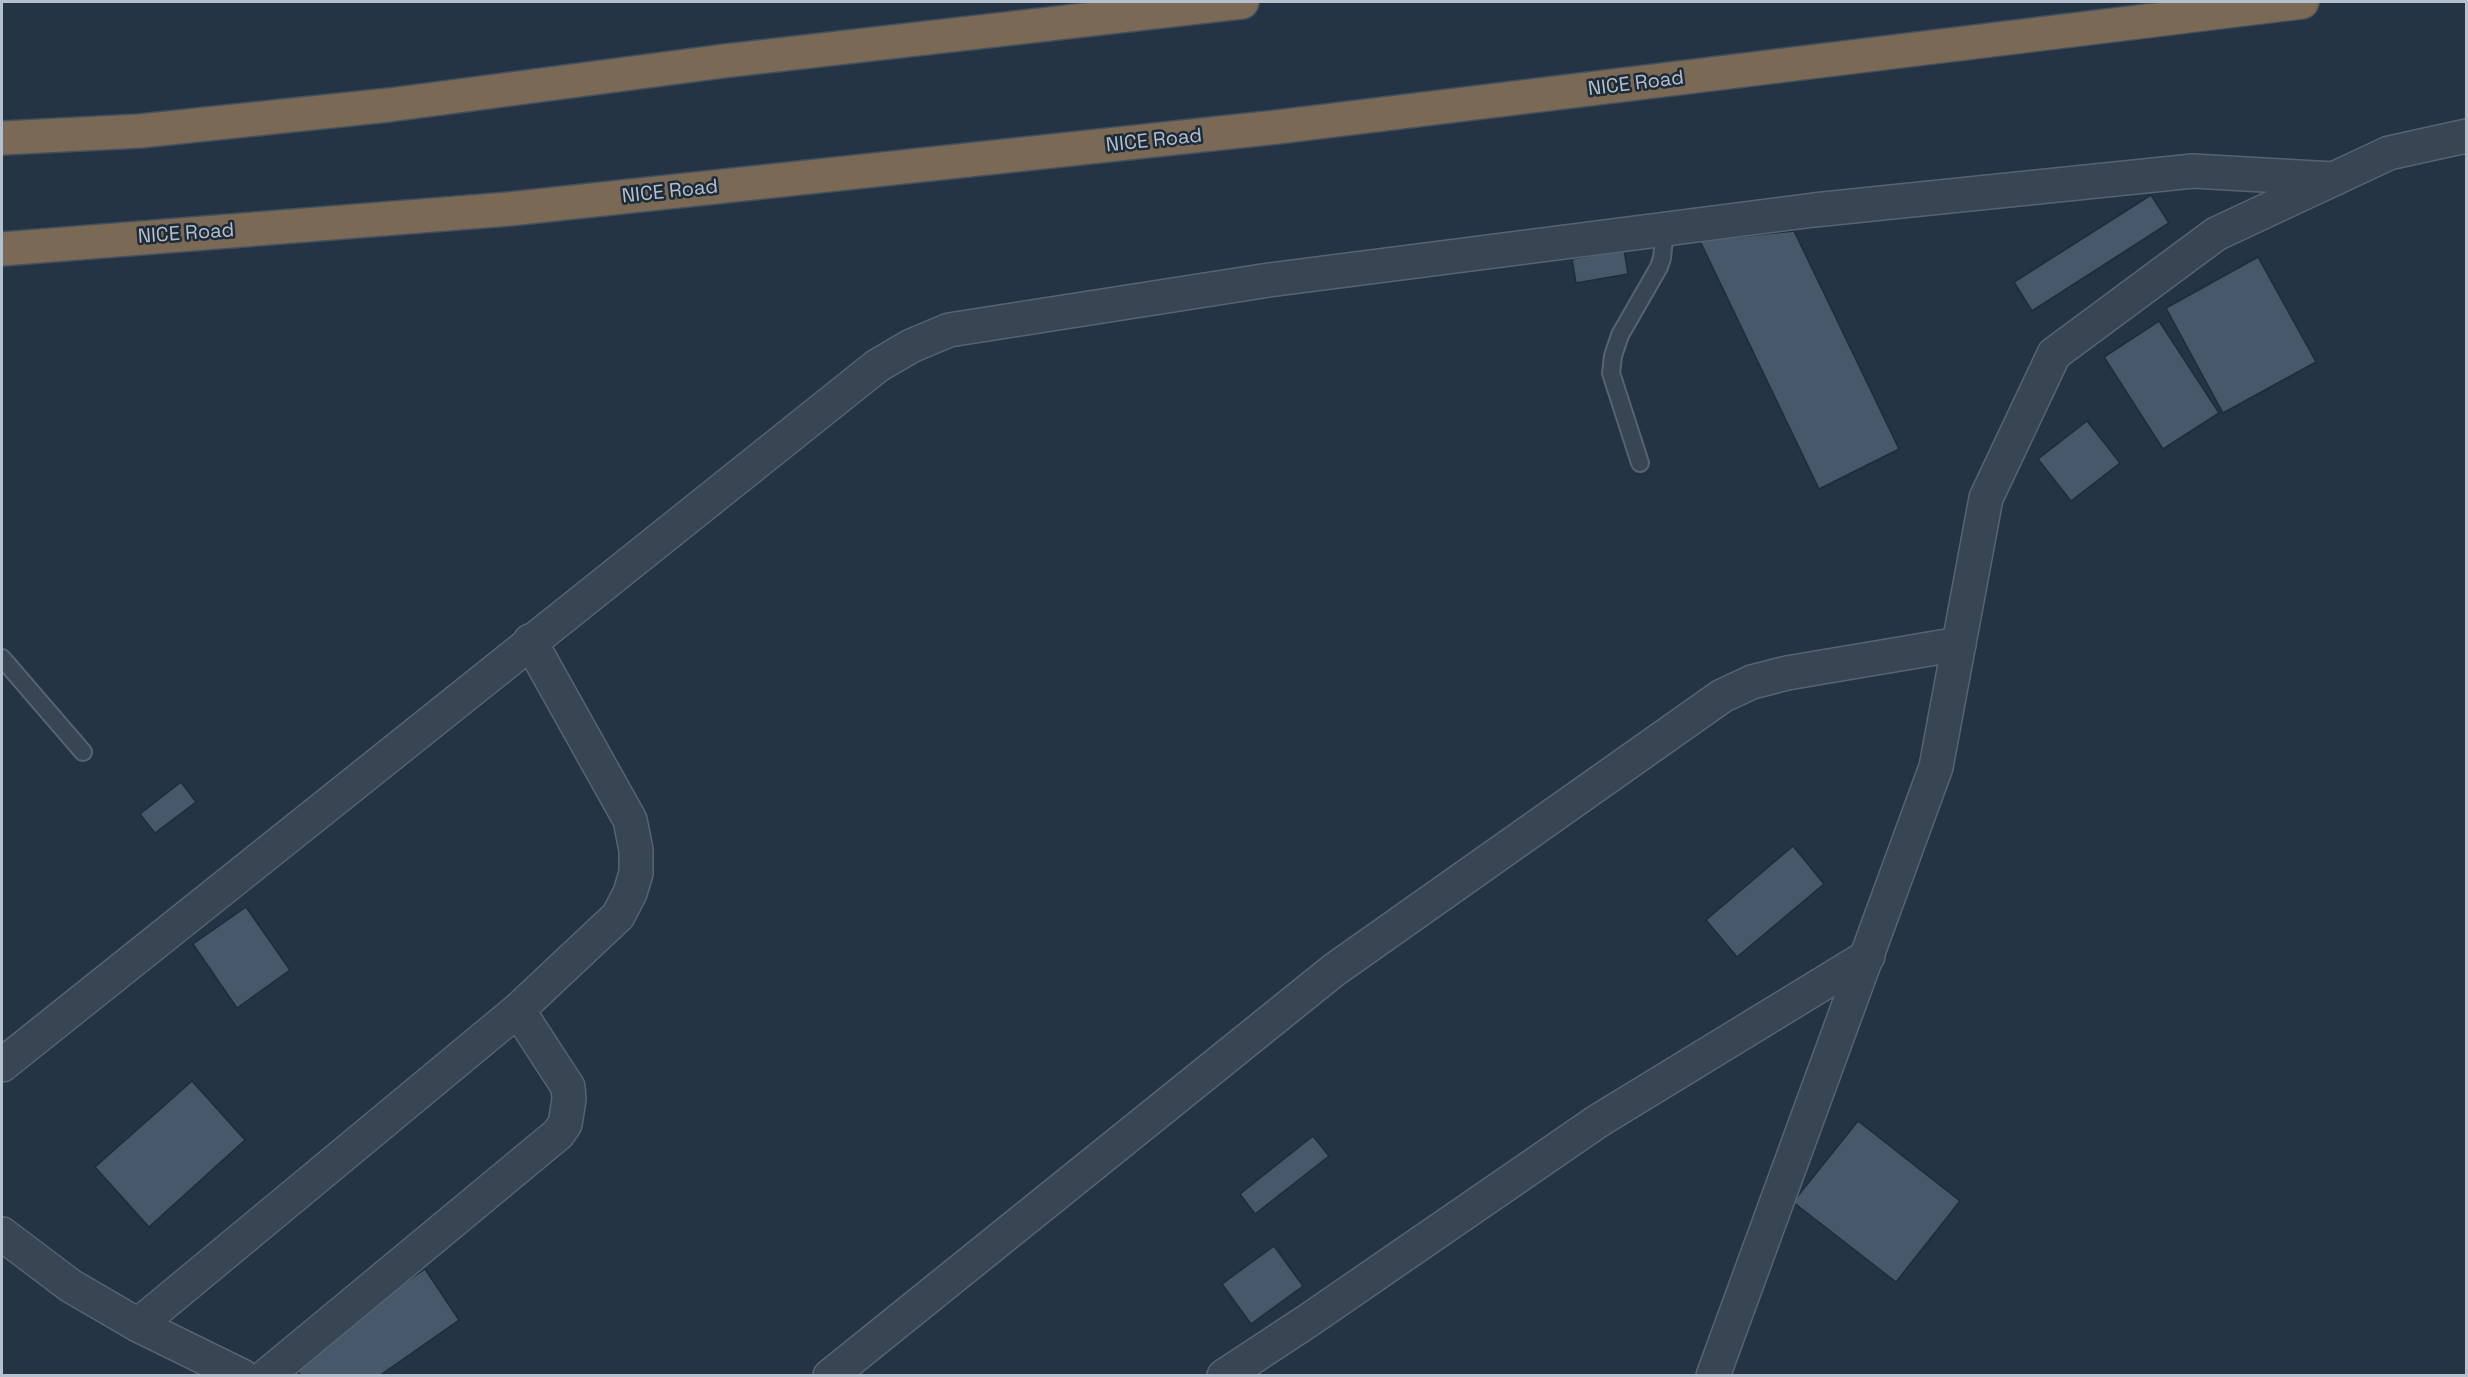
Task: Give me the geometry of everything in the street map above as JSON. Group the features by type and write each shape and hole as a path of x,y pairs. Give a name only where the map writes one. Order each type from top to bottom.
{"highway":[{"path":"2,138 140,131 389,105 724,61 1242,2"},
{"name":"NICE Road","path":"2,249 509,209 1277,127 2302,2"}],"street":[{"path":"1713,1376 1936,767 1986,498 2054,354 2216,234 2389,153 2466,136"},
{"path":"2,1065 877,366 911,346 950,330 1269,280 1814,210 2193,171 2334,179"},
{"path":"138,1324 518,1011 618,916 630,893 636,873 636,850 630,820 530,641"},
{"path":"830,1376 1334,970 1722,696 1752,682 1787,673 1959,644"},
{"path":"1224,1376 1598,1121 1868,956"},
{"path":"266,1376 558,1134 565,1124 568,1087 518,1011"},
{"path":"2,1234 71,1286 138,1324 242,1376"}],"lane":[{"path":"1640,463 1611,373 1613,356 1620,335 1659,267 1665,229"},
{"path":"2,658 83,752"}],"building":[{"path":"2151,195 2169,223 2032,311 2014,282"},
{"path":"1794,231 1899,449 1819,489 1700,241"},
{"path":"1624,250 1628,274 1576,283 1572,259"},
{"path":"2258,257 2316,362 2223,413 2166,308"},
{"path":"2159,321 2219,413 2163,449 2104,357"},
{"path":"2087,421 2120,463 2071,501 2038,459"},
{"path":"181,782 196,802 155,833 140,814"},
{"path":"1793,846 1824,884 1737,957 1706,920"},
{"path":"246,907 290,970 237,1008 193,944"},
{"path":"192,1081 245,1140 149,1227 95,1167"},
{"path":"1858,1121 1960,1201 1896,1282 1793,1202"},
{"path":"1313,1136 1329,1156 1255,1214 1240,1194"},
{"path":"1274,1246 1303,1286 1251,1324 1222,1284"},
{"path":"425,1269 459,1320 379,1376 301,1376 291,1361"}]}
